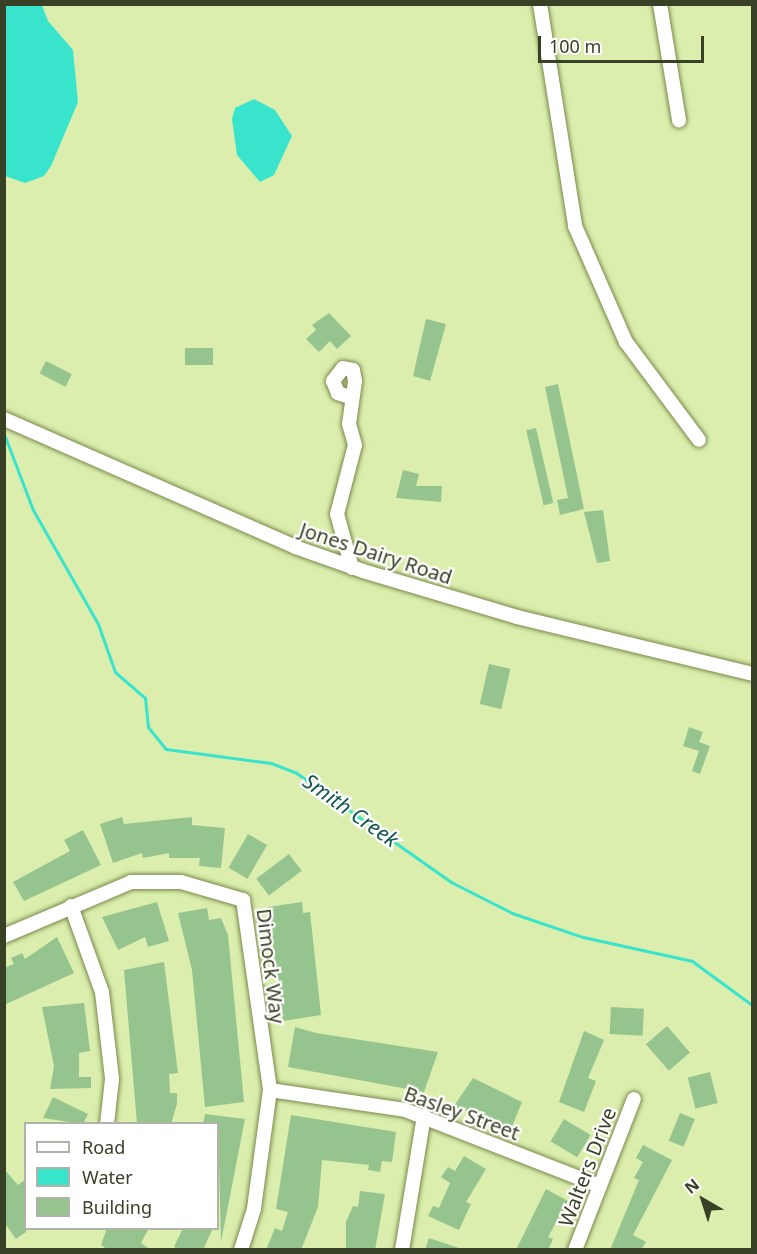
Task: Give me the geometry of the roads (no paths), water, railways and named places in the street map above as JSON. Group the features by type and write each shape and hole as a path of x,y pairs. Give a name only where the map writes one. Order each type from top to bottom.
{"street":[{"path":"540,4 575,226 626,342 699,440"},
{"path":"660,4 679,120"},
{"path":"350,397 349,424 355,444 337,513 352,568"},
{"name":"Jones Dairy Road","path":"4,419 352,568 539,623 753,674"},
{"name":"Dimock Way","path":"4,936 111,887 156,881 198,885 243,900 270,1090 254,1209 241,1250"},
{"path":"71,906 102,992 112,1079 107,1122"},
{"name":"Basley Street","path":"270,1090 424,1116 600,1186"},
{"name":"Walters Drive","path":"575,1250 634,1099"},
{"path":"402,1250 424,1116"}],"water":[{"path":"4,5 42,5 48,21 73,50 78,102 51,166 44,176 25,183 5,176"},
{"path":"254,99 275,110 292,136 274,175 260,182 237,155 232,119 235,108"}],"waterway":[{"name":"Smith Creek","path":"4,434 33,510 98,624 115,672 145,698 148,727 166,749 271,763 295,772 451,882 512,913 583,937 692,961 752,1005"}]}
